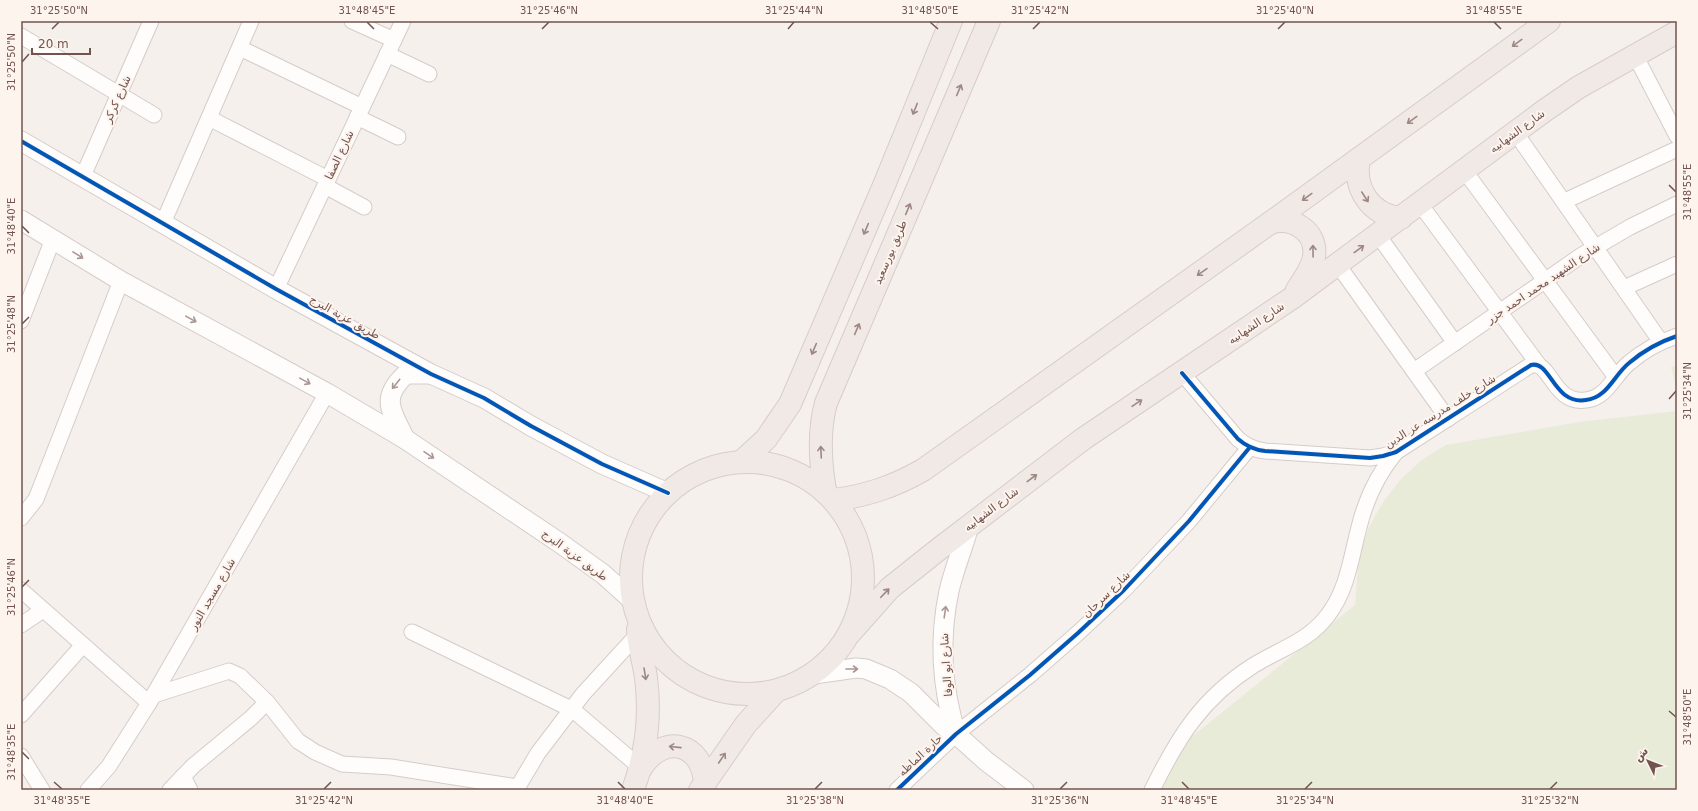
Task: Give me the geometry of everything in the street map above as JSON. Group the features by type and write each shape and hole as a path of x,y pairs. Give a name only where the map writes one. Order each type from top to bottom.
{"highway":[{"path":"741,462 766,439 790,404 886,183 951,21"},
{"path":"830,495 858,497 880,491 923,470 1359,159 1540,23"},
{"name":"طريق بورسعيد","path":"830,495 820,446 821,420 826,402 983,25"},
{"name":"شارع الشهابيه","path":"850,632 890,588 1083,439 1292,298 1515,132 1579,87 1677,32"},
{"path":"1359,159 1358,178 1361,190 1368,201 1382,213 1401,218"},
{"path":"1270,223 1282,221 1294,223 1304,229 1313,244 1314,256 1310,267 1292,298"},
{"path":"638,628 661,657 676,671 694,682 714,690 734,694 755,694 776,691 796,684 814,674 828,662 840,648 850,632 857,616 862,599 864,582 860,546 854,530 830,495 810,480 794,471 777,465 759,462 741,462 721,465 702,471 684,480 656,505 639,534 631,567 632,600 646,677 648,700 648,723 641,768"},
{"path":"702,787 746,724 776,691"},
{"path":"632,790 647,758 656,750 668,747 680,747 691,752 699,761 704,772 702,787"}],"street":[{"name":"شارع كركر","path":"83,176 151,21"},
{"path":"163,223 251,21"},
{"path":"352,21 394,40"},
{"name":"شارع الصفا","path":"276,289 403,21"},
{"path":"21,36 154,115"},
{"path":"240,48 360,112 398,137"},
{"path":"387,54 429,74"},
{"path":"1635,55 1677,136"},
{"path":"209,118 326,183 364,207"},
{"path":"1515,132 1596,246 1661,342"},
{"name":"طريق عزبة البرج","path":"21,141 276,289 431,374 484,398 531,426 602,464 668,493"},
{"path":"1564,201 1677,149"},
{"path":"1464,170 1615,376"},
{"path":"1420,204 1538,364 1544,368 1562,394 1577,400 1585,401 1600,395 1606,390 1615,376 1636,357 1661,342 1677,336"},
{"name":"شارع الشهيد محمد احمد جزر","path":"1414,371 1596,246 1630,227 1677,204"},
{"name":"طريق عزبة البرج","path":"21,220 121,282 327,393 405,439 560,543 603,574 632,600"},
{"path":"1378,235 1455,343"},
{"path":"21,321 53,239"},
{"path":"1624,288 1677,264"},
{"path":"1338,265 1448,419"},
{"path":"21,518 36,499 121,282"},
{"name":"شارع خلف مدرسه عز الدين","path":"1182,373 1238,439 1250,447 1265,451 1370,458 1396,452 1531,365 1538,364"},
{"path":"405,439 390,406 390,392 397,382 406,374 431,374"},
{"name":"شارع مسجد النور","path":"88,790 109,766 151,699 327,393"},
{"name":"شارع سرحان","path":"956,734 1030,675 1119,595 1189,520 1250,447"},
{"path":"1152,790 1175,744 1210,700 1254,665 1301,641 1328,616 1338,600 1345,583 1368,499 1381,473 1396,452"},
{"name":"شارع ابو الوفا","path":"956,734 949,707 944,673 943,631 950,590 969,526"},
{"path":"21,590 83,645 151,699 229,671 240,676 267,702 298,741 315,752 342,764 392,767 516,788 538,753 638,628"},
{"path":"21,625 43,610"},
{"path":"412,632 573,710 641,768"},
{"path":"21,715 83,645"},
{"path":"814,674 856,668 866,669 882,675 911,693 938,721 1024,790"},
{"path":"170,790 193,766 251,718 267,702"},
{"name":"حارة الماظه","path":"897,790 956,734"},
{"path":"21,756 42,790"},
{"path":"183,776 190,790"}],"green space":[{"path":"1677,365 1677,390 1671,367"},
{"path":"1677,411 1677,790 1157,790 1184,743 1355,605 1359,554 1369,527 1383,502 1401,479 1422,460 1446,445 1579,422"}],"cycle path":[{"path":"21,141 276,289 431,374 484,398 531,426 602,464 668,493"},
{"path":"1182,373 1238,439 1244,444 1258,450 1265,451 1370,458 1396,452 1531,365 1538,365 1543,369 1559,390 1566,396 1575,400 1586,400 1605,391 1624,368 1634,359 1652,347 1677,336"},
{"path":"897,790 956,734 1030,675 1124,590 1189,521 1250,447"}]}
